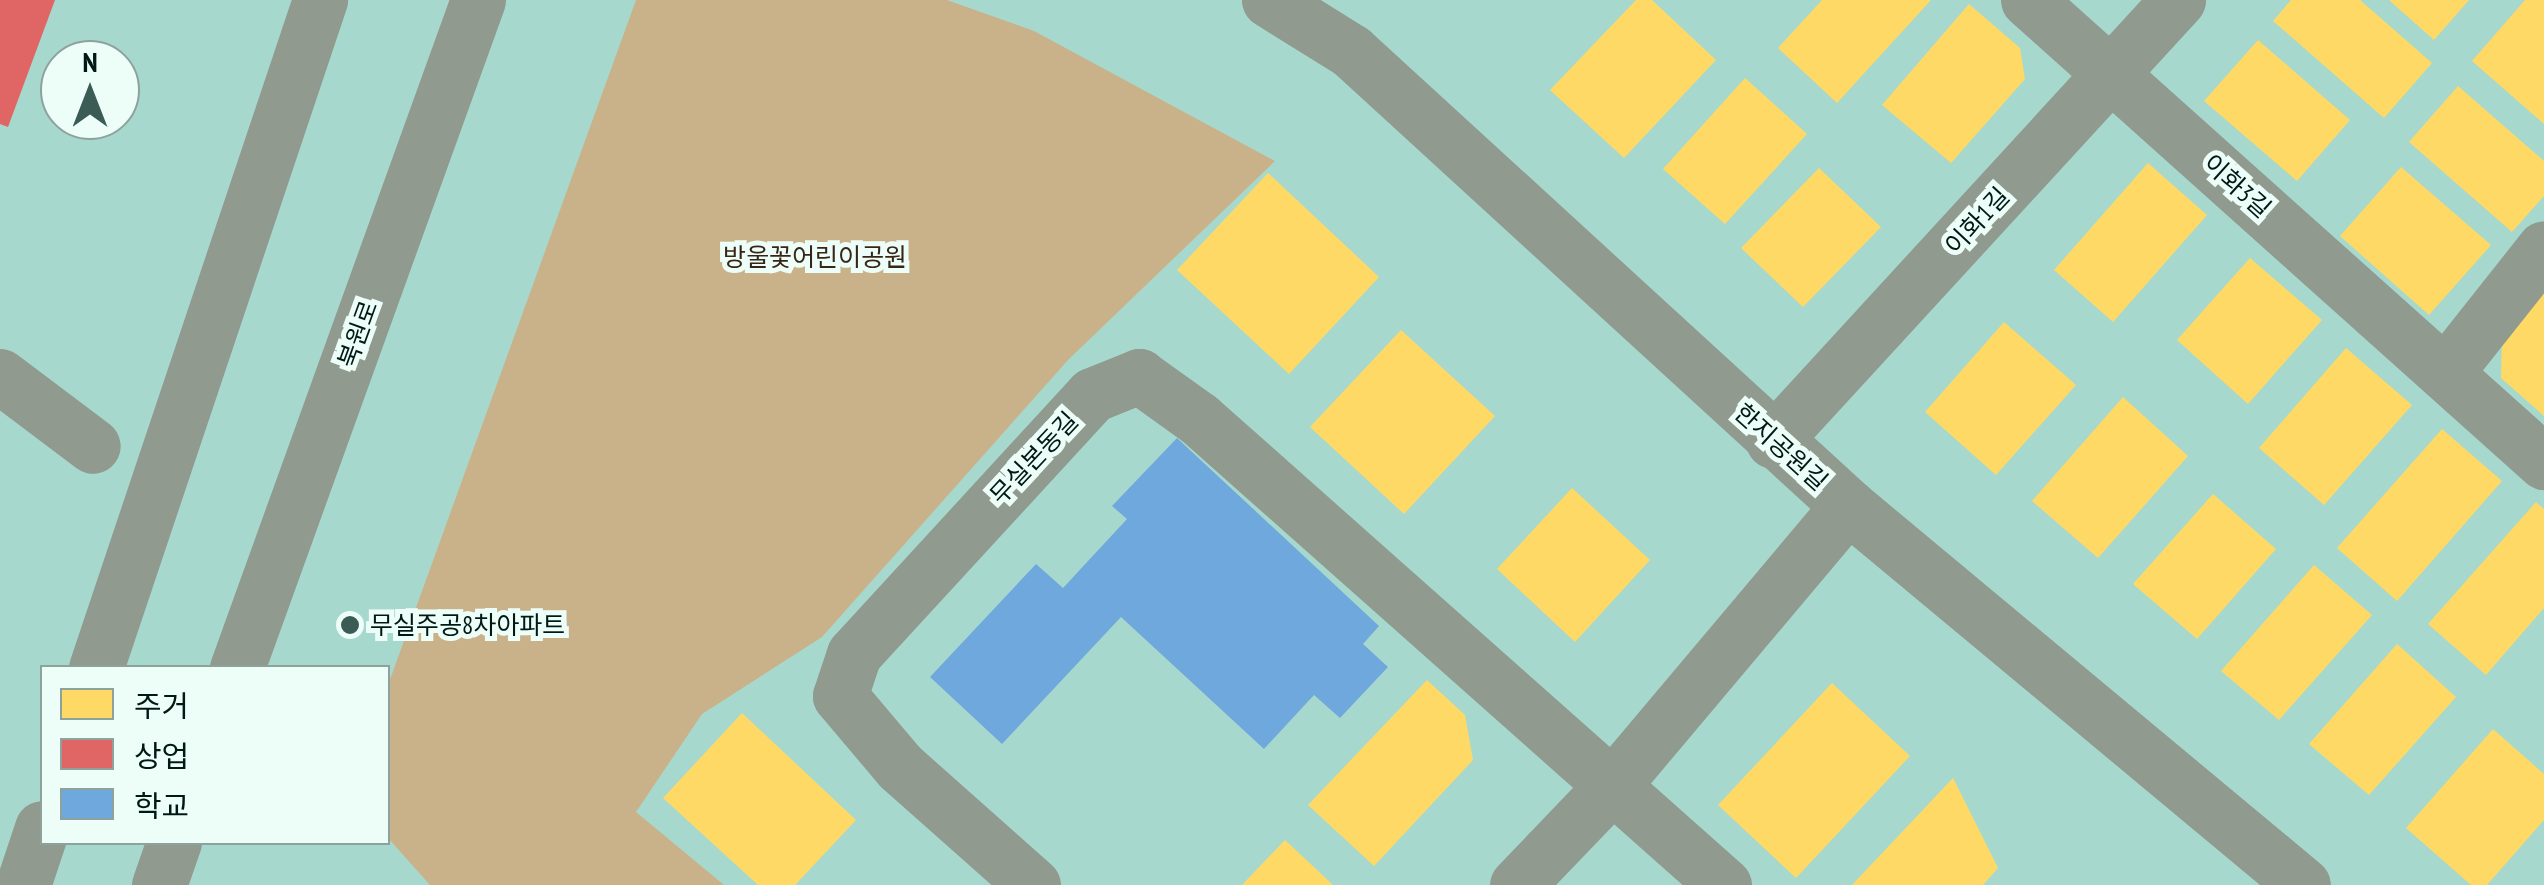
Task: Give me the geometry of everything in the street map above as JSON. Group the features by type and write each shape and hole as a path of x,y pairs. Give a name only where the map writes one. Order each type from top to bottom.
{"street":[{"path":"97,665 320,0"},
{"name":"북원로","path":"238,665 478,0"},
{"name":"한지공원길","path":"1269,0 1351,51 1773,441 2303,885"},
{"name":"이화3길","path":"2028,0 2544,462"},
{"name":"이화1길","path":"1773,441 2178,0"},
{"path":"2445,373 2544,248"},
{"path":"0,376 93,446"},
{"name":"무실본동길","path":"1033,885 900,767 840,696 854,654 1092,395 1138,376 1200,418 1724,885"},
{"path":"1517,885 1612,786 1848,506"},
{"path":"24,885 40,834"},
{"path":"158,885 173,845"}],"green space":[{"name":"방울꽃어린이공원","path":"636,0 947,0 1034,31 1275,161 1068,360 822,637 702,714 636,812 724,885 430,885 390,840 390,679"}],"building: 주거":[{"path":"1636,0 1652,0 1716,60 1624,158 1550,90"},
{"path":"1822,0 1931,0 1837,103 1778,48"},
{"path":"2291,0 2360,0 2432,63 2384,118 2273,21"},
{"path":"2389,0 2469,0 2434,40"},
{"path":"2525,0 2544,0 2544,124 2472,61"},
{"path":"1969,4 2020,48 2025,79 1951,163 1882,105"},
{"path":"2258,40 2350,120 2297,181 2204,101"},
{"path":"1745,78 1807,134 1725,224 1663,169"},
{"path":"2458,86 2544,161 2544,196 2512,232 2409,142"},
{"path":"2148,163 2207,215 2113,322 2054,270"},
{"path":"2401,167 2491,245 2429,315 2340,236"},
{"path":"1819,168 1881,227 1803,307 1741,248"},
{"path":"1268,173 1379,277 1289,374 1177,270"},
{"path":"2250,258 2322,320 2248,404 2177,340"},
{"path":"2544,291 2544,416 2501,378 2502,339"},
{"path":"2004,322 2076,385 1996,475 1925,412"},
{"path":"1401,330 1495,416 1404,514 1310,427"},
{"path":"2346,348 2412,405 2324,505 2259,448"},
{"path":"2123,397 2188,456 2098,558 2032,501"},
{"path":"2442,429 2502,481 2397,601 2337,548"},
{"path":"1572,488 1650,560 1575,642 1497,569"},
{"path":"2213,494 2276,549 2197,639 2133,584"},
{"path":"2536,502 2544,509 2544,608 2486,675 2428,624"},
{"path":"2314,565 2372,615 2279,720 2221,671"},
{"path":"2397,644 2456,697 2369,795 2309,744"},
{"path":"1427,680 1465,715 1473,760 1374,866 1308,805"},
{"path":"1832,683 1910,756 1796,878 1718,805"},
{"path":"742,713 856,820 795,885 758,885 663,798"},
{"path":"2493,729 2544,774 2544,820 2487,885 2471,885 2406,828"},
{"path":"1953,778 1998,868 1983,885 1852,885"},
{"path":"1285,840 1333,885 1242,885"}],"building: 상업":[{"path":"0,0 55,0 8,127 0,124"}],"building: 학교":[{"path":"1177,438 1379,626 1363,644 1388,667 1340,718 1314,695 1264,749 1121,617 1002,744 930,677 1036,564 1063,588 1127,519 1112,506"}],"place":[{"name":"무실주공8차아파트","path":"350,625"}]}
